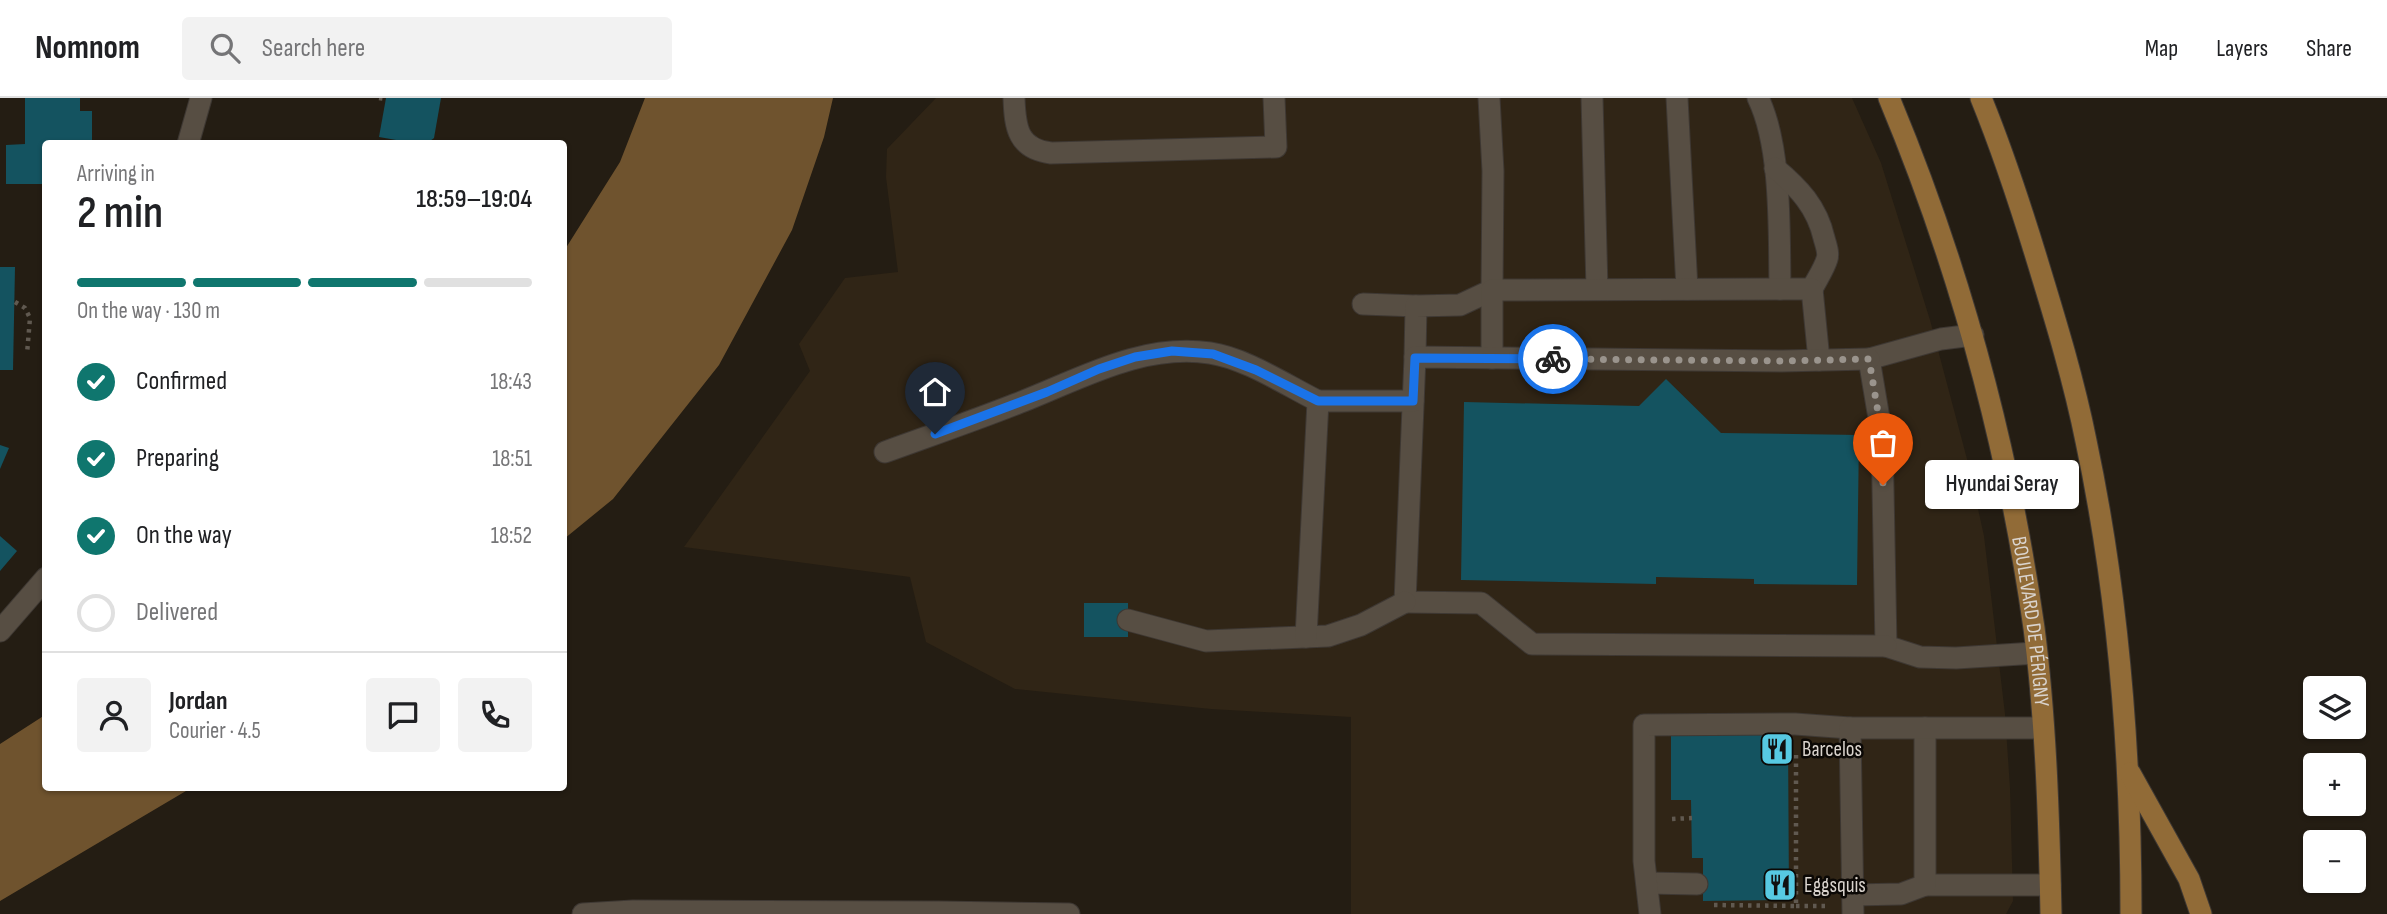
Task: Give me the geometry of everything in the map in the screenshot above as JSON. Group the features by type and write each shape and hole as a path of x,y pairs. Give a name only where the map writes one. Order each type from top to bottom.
{"main road":[{"name":"BOULEVARD DE PÉRIGNY","path":"1889,98 1947,248 1973,335 2017,524 2036,653 2051,914"},
{"path":"1981,98 2025,219 2055,320 2094,480 2125,722 2131,914"},
{"path":"2127,768 2189,878 2201,914"}],"street":[{"path":"189,140 201,98"},
{"path":"1014,98 1018,131 1026,144 1038,151 1051,153 1276,147 1274,98"},
{"path":"1489,98 1493,171 1492,358"},
{"path":"1592,98 1597,289"},
{"path":"1677,98 1687,289"},
{"path":"1758,98 1769,122 1775,168 1780,289"},
{"path":"1775,168 1807,199 1816,212 1822,229 1828,257 1812,289 1819,360"},
{"path":"1363,304 1460,305 1492,289 1812,289"},
{"path":"1405,602 1416,306"},
{"path":"1415,358 1869,359 1941,340 1973,335"},
{"path":"885,452 986,416 1099,369 1135,357 1172,351 1213,354 1256,370 1318,401 1413,401"},
{"path":"1869,359 1882,436 1886,646"},
{"path":"1306,637 1318,401"},
{"path":"0,631 42,583"},
{"path":"1128,620 1206,641 1328,636 1361,625 1405,602 1480,603 1532,644 1886,646 1920,657 1955,658 2036,653"},
{"path":"1650,914 1644,861 1644,725 1795,724 1850,728 2042,728"},
{"path":"1850,728 1853,904 1901,894 1925,885 2050,885"},
{"path":"1925,728 1925,885"},
{"path":"1647,883 1697,884"},
{"path":"583,914 634,911 1069,914"}],"path":[{"path":"379,98 386,99"},
{"path":"15,302 26,308 30,318 27,354"},
{"path":"1705,905 1797,906 1796,747"},
{"path":"1663,819 1692,818"},
{"path":"1788,884 1796,884"}],"shaded area":[{"path":"645,98 833,98 824,137 792,230 719,365 613,499 567,537 567,246 620,162"},
{"path":"936,98 1852,98 1881,163 1930,320 1967,459 1984,536 2005,714 2010,788 2013,901 2006,914 1351,914 1351,717 1211,709 1015,689 926,642 910,577 684,547 810,371 799,344 845,278 898,272 886,177 887,149"},
{"path":"42,717 42,791 186,791 0,901 0,744"}],"building":[{"path":"25,98 80,98 80,111 92,111 92,140 42,140 42,184 6,184 6,145 25,144"},
{"path":"386,98 441,98 434,138 431,140 379,137"},
{"path":"0,267 15,267 13,370 0,370"},
{"path":"1666,379 1721,433 1859,435 1857,585 1754,584 1754,579 1656,577 1656,584 1461,580 1464,402 1639,406"},
{"path":"0,445 9,448 0,469"},
{"path":"0,536 17,551 0,571"},
{"path":"1084,603 1128,603 1128,637 1084,637"},
{"path":"1788,733 1789,900 1703,901 1703,858 1692,858 1691,800 1671,800 1671,734"}],"way so far":[{"path":"1553,359 1869,359 1882,436 1883,485"}],"place":[{"name":"Hyundai Seray","path":"1883,485"},
{"name":"Barcelos","path":"1777,749"},
{"name":"Eggsquis","path":"1780,885"}],"route":[{"path":"935,434 1047,392 1099,369 1135,357 1172,351 1213,354 1232,360 1318,401 1413,401 1415,358 1553,359"}]}
